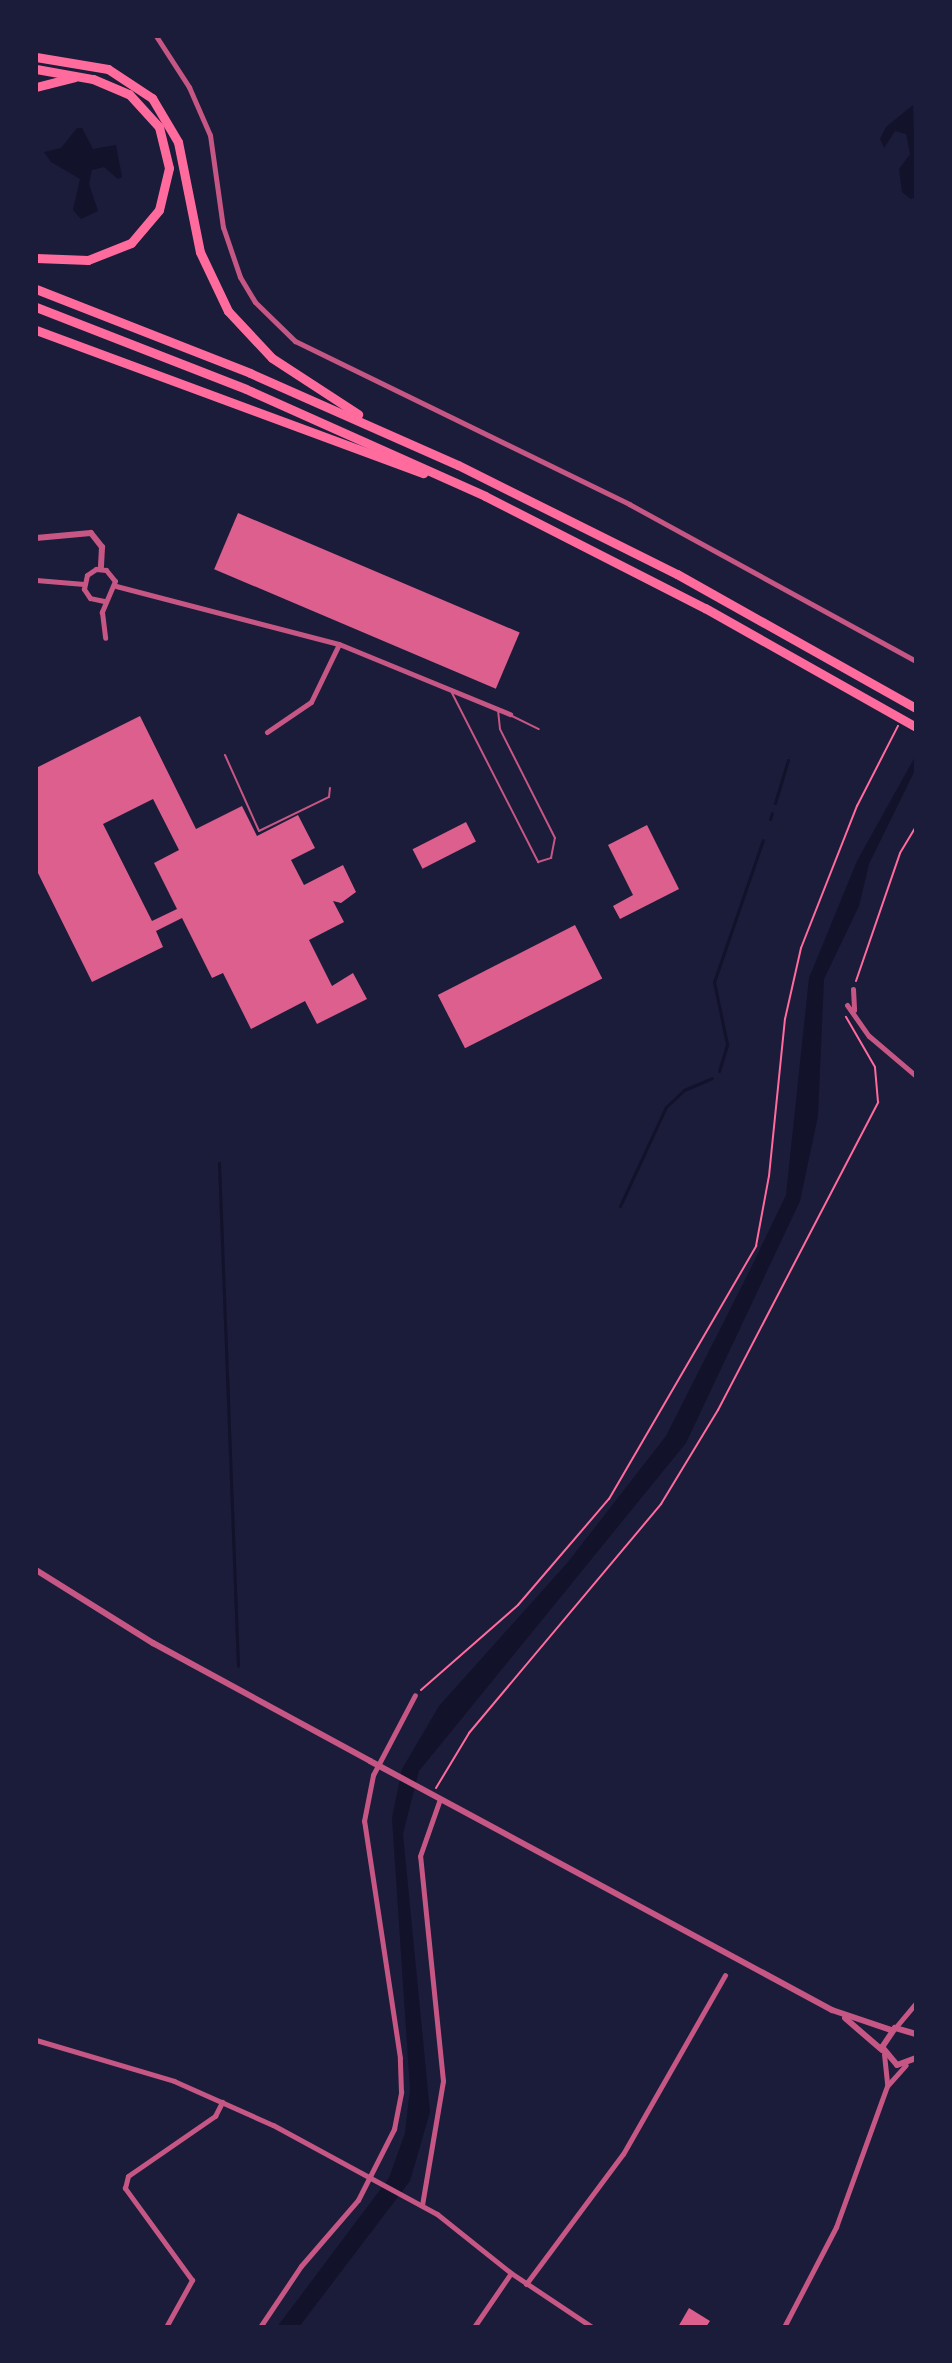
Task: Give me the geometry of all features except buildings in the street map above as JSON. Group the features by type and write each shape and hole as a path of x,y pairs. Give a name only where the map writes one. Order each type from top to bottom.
{"highway":[{"path":"36,50 115,72 159,105 182,154 203,263 235,322 285,367 392,434"},
{"path":"36,57 56,58"},
{"path":"36,69 116,86 147,110 166,147 166,191 147,227 115,252 77,261 36,258"},
{"path":"36,87 79,76"},
{"path":"36,289 392,434 568,518 846,666 916,708"},
{"path":"36,307 259,395 485,496 838,681 916,727"},
{"path":"36,330 485,496"}],"street":[{"path":"156,36 189,87 210,135 223,227 240,277 255,302 295,341 629,504 916,661"},
{"path":"36,538 91,533 102,547 101,569"},
{"path":"101,569 87,575 84,584 90,598 104,601"},
{"path":"101,569 113,576 116,586"},
{"path":"36,580 84,584"},
{"path":"105,638 100,627 104,601 116,586"},
{"path":"116,586 339,644 510,714"},
{"path":"267,732 311,702 339,644"},
{"path":"853,989 854,1011"},
{"path":"847,1005 869,1036 916,1076"},
{"path":"36,1570 153,1643 832,2010 884,2052 894,2064 912,2063"},
{"path":"260,2327 372,2178 394,2129 401,2092 389,1961 364,1847 364,1821 373,1775 415,1695"},
{"path":"422,2205 443,2081 420,1856 436,1796"},
{"path":"526,2284 623,2154 725,1975"},
{"path":"784,2327 836,2227 887,2086 884,2052 893,2029 916,2003"},
{"path":"832,2010 916,2034"},
{"path":"36,2040 143,2070 222,2102 372,2178 422,2205 526,2284 592,2327"},
{"path":"887,2086 912,2063"},
{"path":"166,2327 192,2280 125,2188 128,2176 215,2116 222,2102"},
{"path":"474,2327 511,2273"}],"lane":[{"path":"449,687 538,862 551,858 555,838 500,729 498,709"},
{"path":"510,714 539,729"},
{"path":"225,755 259,831 329,797 330,788"}],"path":[{"path":"415,1695 518,1605 609,1499 756,1246 769,1176 785,1019 801,948 857,806 899,724"},
{"path":"853,989 900,853 916,826"},
{"path":"436,1796 462,1743 651,1517 683,1471 873,1115 879,1091 875,1067 847,1022 847,1005"}],"shaded area":[{"path":"913,105 916,197 911,199 902,192 899,169 910,154 906,134 895,131 884,148 880,139 886,127"},
{"path":"77,128 82,128 93,149 116,145 122,177 118,179 104,167 92,170 89,184 98,211 81,219 73,210 80,179 51,162 44,152 61,148"},
{"path":"916,755 916,768 869,864 859,906 824,979 818,1116 800,1201 686,1443 419,1771 403,1834 430,2112 410,2181 299,2327 277,2327 389,2178 405,2133 410,2089 392,1818 402,1769 439,1706 568,1562 666,1436 786,1195 809,978 857,861"}],"waterway":[{"path":"775,803 788,760"},
{"path":"770,819 772,813"},
{"path":"719,1071 727,1044 714,982 763,840"},
{"path":"620,1206 666,1107 684,1090 712,1078"},
{"path":"219,1163 238,1666"}]}
